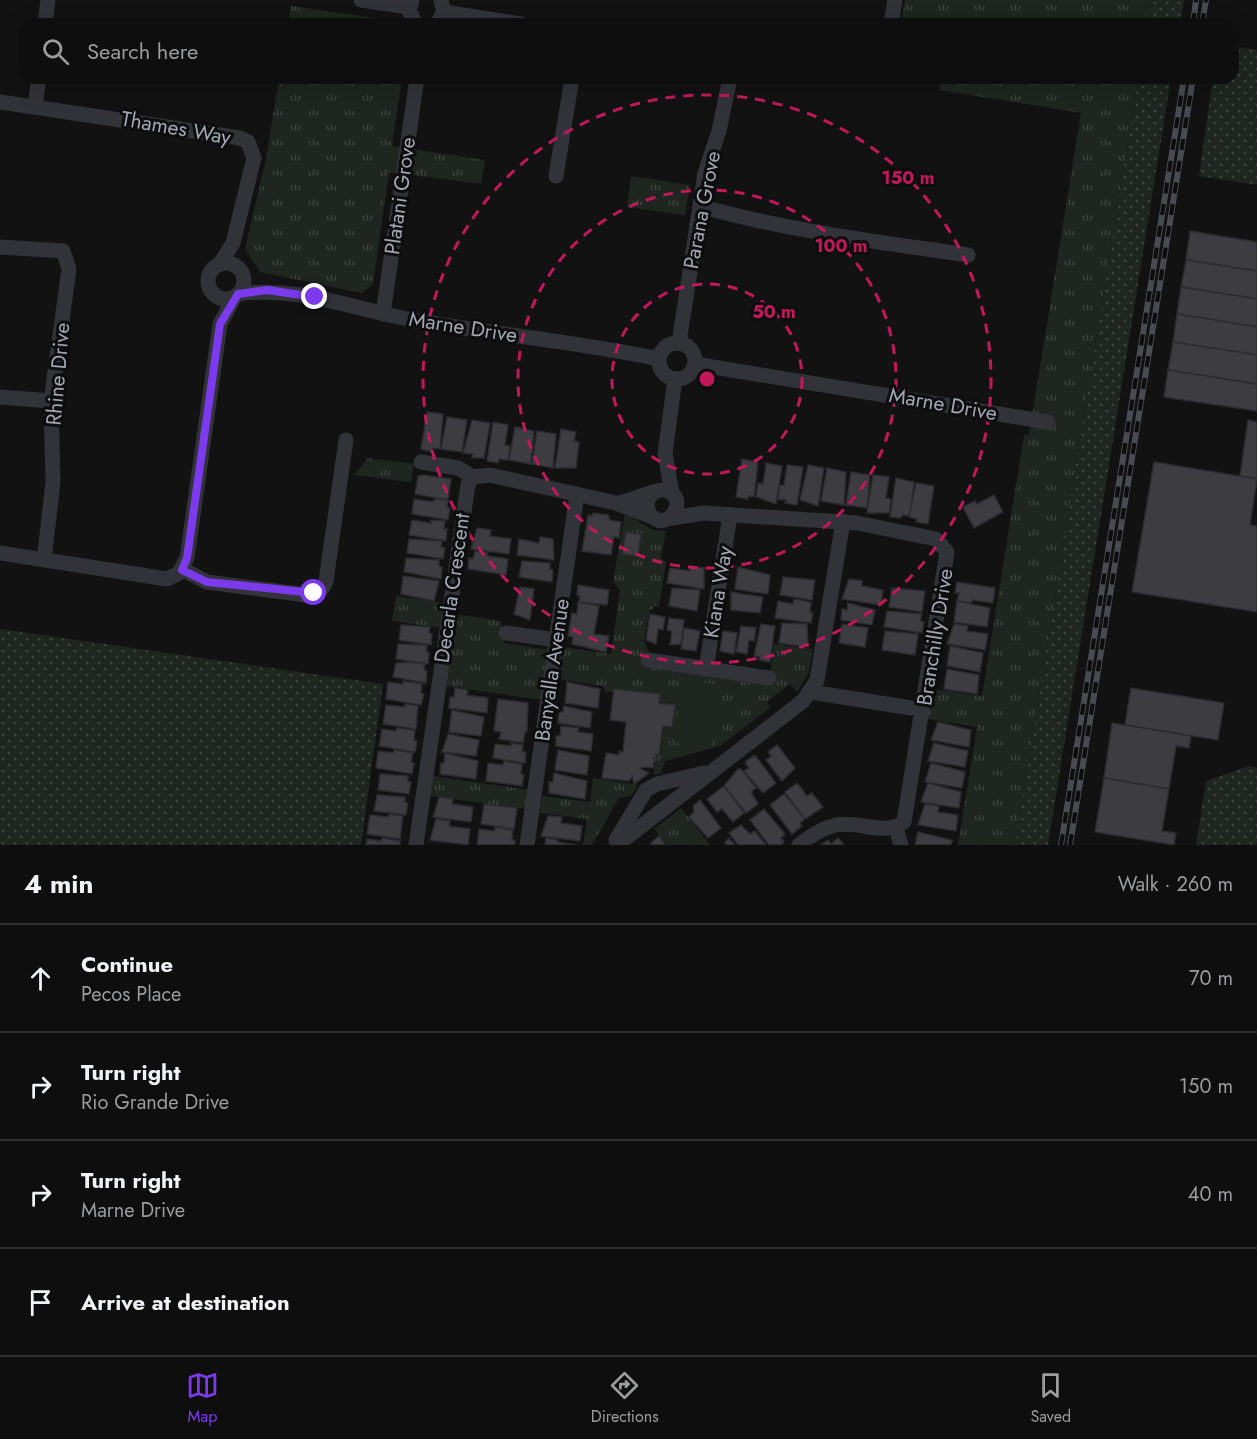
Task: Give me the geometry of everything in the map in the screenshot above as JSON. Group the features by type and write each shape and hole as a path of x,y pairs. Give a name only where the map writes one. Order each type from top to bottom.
{"street":[{"path":"46,18 48,0"},
{"path":"361,0 410,4"},
{"path":"892,18 895,0"},
{"path":"441,12 481,18"},
{"path":"35,106 38,84"},
{"name":"Platani Grove","path":"383,314 416,84"},
{"path":"556,176 572,84"},
{"name":"Parana Grove","path":"679,343 705,172 719,131 729,84"},
{"name":"Thames Way","path":"0,102 217,134 248,142 254,157 233,243 220,264"},
{"path":"700,206 750,220 802,230 968,255"},
{"name":"Thames Way","path":"233,243 239,271"},
{"name":"Rhine Drive","path":"0,247 63,251 68,260 69,269 51,401 53,482 44,560"},
{"path":"0,554 167,579 182,570 187,558 220,324 244,285 239,271 229,264 220,264 209,275 208,285 220,324"},
{"name":"Marne Drive","path":"239,271 267,290"},
{"name":"Marne Drive","path":"236,296 267,290 315,297 383,314 659,359"},
{"path":"212,293 222,299 236,296"},
{"path":"679,343 690,348 695,364 690,374 675,379 665,375 659,359 664,349 679,343"},
{"name":"Marne Drive","path":"695,364 1048,422"},
{"path":"650,516 646,507 653,493 665,453 675,379"},
{"path":"0,397 51,401"},
{"path":"182,570 207,582 306,595 322,589 326,581 346,440"},
{"path":"421,462 458,468 473,477 490,475 616,503 660,521 672,518 677,510 665,453"},
{"name":"Decarla Crescent","path":"416,845 465,493 473,477"},
{"path":"616,503 663,490 673,496"},
{"name":"Banyalla Avenue","path":"527,845 577,494"},
{"name":"Branchilly Drive","path":"673,496 704,513"},
{"name":"Branchilly Drive","path":"672,518 704,513 843,521 936,539 947,552 908,812 904,822 896,828"},
{"name":"Kiana Way","path":"706,669 730,515"},
{"path":"615,845 803,701 811,692 820,667 843,521"},
{"path":"513,638 557,640"},
{"path":"648,660 769,678"},
{"path":"811,692 911,708"},
{"path":"615,845 646,790 657,784 666,784 713,771"},
{"path":"666,784 677,788 678,798"},
{"path":"799,845 820,831 836,825 896,828 901,845"}],"green space":[{"path":"905,0 1151,0 1148,18 902,18"},
{"path":"1151,0 1184,0 1181,18 1148,18"},
{"path":"291,6 375,18 289,18"},
{"path":"1239,47 1257,50 1257,185 1199,176 1212,84 1239,84"},
{"path":"278,84 401,84 392,146 485,160 481,184 389,172 373,284 362,293 260,272 245,249 266,159"},
{"path":"940,84 1137,84 1015,845 958,845 977,727 928,719 932,689 982,696 1024,435 1029,435 1081,113 939,90"},
{"path":"1137,84 1170,84 1048,845 1015,845"},
{"path":"631,176 690,185 685,215 627,207"},
{"path":"368,458 414,464 411,482 354,475"},
{"path":"625,514 653,530 666,531 661,557 666,562 659,607 655,606 649,612 644,641 649,652 647,667 769,683 774,644 813,649 809,672 797,692 790,684 767,702 771,707 720,746 665,761 661,773 654,775 655,755 660,755 664,727 672,728 675,704 660,702 660,694 614,689 613,692 606,692 602,686 559,679 563,647 611,654 620,590 613,581"},
{"path":"396,596 444,603 443,628 392,621"},
{"path":"456,614 501,621 504,643 549,650 542,700 446,686"},
{"path":"0,629 383,684 361,845 0,845"},
{"path":"682,680 721,685 712,747 674,742"},
{"path":"1249,766 1257,768 1257,845 1196,845 1206,781"},
{"path":"433,776 529,790 527,809 431,796"},
{"path":"593,778 638,785 631,796 619,798 592,845 583,845 587,819 540,813 542,796 590,802"},
{"path":"681,808 710,845 668,845 654,829"}],"building":[{"path":"1190,231 1257,242 1257,271 1186,260"},
{"path":"1186,260 1257,271 1257,299 1181,287"},
{"path":"1181,287 1257,299 1257,327 1177,314"},
{"path":"1177,314 1257,327 1257,355 1173,342"},
{"path":"1173,342 1257,355 1257,384 1168,370"},
{"path":"1168,370 1257,384 1257,411 1164,397"},
{"path":"427,412 443,414 440,449 433,448 432,452 421,449"},
{"path":"447,417 467,420 462,452 441,449"},
{"path":"472,420 490,423 484,458 472,458 473,454 463,453"},
{"path":"1248,420 1257,422 1257,479 1240,476"},
{"path":"493,422 508,425 505,445 510,446 508,460 499,459 498,463 487,461"},
{"path":"515,427 534,431 531,464 509,460"},
{"path":"561,429 576,432 574,441 579,442 576,468 555,468"},
{"path":"537,431 556,434 553,468 532,464"},
{"path":"742,459 758,462 754,497 748,496 748,499 736,497"},
{"path":"1154,462 1257,479 1250,525 1257,526 1257,612 1132,592"},
{"path":"766,463 782,466 776,504 756,497 758,483 763,484"},
{"path":"787,465 803,467 797,505 778,499 780,485 784,485"},
{"path":"808,465 824,468 818,506 800,500"},
{"path":"827,468 846,472 844,505 821,501"},
{"path":"851,472 870,475 867,508 846,505"},
{"path":"873,475 889,477 886,498 891,499 889,513 867,513"},
{"path":"418,476 451,479 448,500 415,494"},
{"path":"896,478 914,482 910,516 890,517"},
{"path":"916,483 934,486 928,524 916,522 917,519 909,517"},
{"path":"994,495 1003,512 974,528 963,507 975,501 977,504"},
{"path":"414,499 434,502 434,499 448,500 447,508 450,508 448,520 412,514"},
{"path":"593,513 608,515 610,520 621,522 619,538 614,537 611,555 582,551 588,515 592,516"},
{"path":"412,520 431,523 431,520 445,521 446,541 409,535"},
{"path":"477,528 491,530 490,536 511,539 509,554 471,549"},
{"path":"626,532 641,534 638,556 622,554"},
{"path":"540,537 553,539 554,560 517,555 519,539 539,543"},
{"path":"409,539 442,541 441,547 445,548 443,559 407,553"},
{"path":"475,551 488,553 487,556 508,559 506,575 468,569 469,558 473,559"},
{"path":"406,558 439,560 439,566 442,567 441,579 404,572"},
{"path":"522,561 550,563 550,569 553,570 552,582 519,577"},
{"path":"691,566 704,568 704,589 667,583 670,568 690,571"},
{"path":"738,567 770,575 768,594 735,589"},
{"path":"403,576 439,581 434,601 401,594"},
{"path":"783,577 815,580 812,600 780,595"},
{"path":"849,579 862,581 862,586 883,590 881,605 842,599"},
{"path":"957,582 995,588 993,603 972,600 971,603 957,601 959,593 955,593"},
{"path":"578,585 609,590 607,605 579,602"},
{"path":"520,587 534,589 530,620 514,614"},
{"path":"672,588 700,590 697,611 669,606"},
{"path":"892,588 925,591 922,612 889,607"},
{"path":"731,592 763,597 760,613 731,610"},
{"path":"794,599 811,602 810,613 813,613 811,623 775,618 778,601 793,604"},
{"path":"957,601 990,608 987,627 954,622"},
{"path":"578,602 599,606 594,634 609,636 606,652 572,644 573,637 568,636 572,613 577,614"},
{"path":"848,603 875,610 872,625 841,620 842,609 847,610"},
{"path":"887,611 922,614 920,621 924,622 922,633 884,627"},
{"path":"650,614 665,617 663,630 658,629 656,644 646,640"},
{"path":"669,618 684,620 681,644 670,645 672,631 667,630"},
{"path":"782,623 807,624 808,647 779,643"},
{"path":"761,624 775,626 770,662 759,660 760,657 754,656"},
{"path":"842,624 868,628 865,647 839,643"},
{"path":"954,624 968,626 967,631 988,634 985,650 947,644"},
{"path":"401,625 430,627 431,645 399,640"},
{"path":"741,626 756,628 754,641 749,640 747,654 736,652"},
{"path":"684,628 700,631 696,651 681,649"},
{"path":"723,631 737,633 734,654 720,651"},
{"path":"885,631 918,634 915,655 882,650"},
{"path":"398,644 427,645 428,664 396,659"},
{"path":"950,646 983,653 980,672 947,666"},
{"path":"396,663 425,664 426,683 393,677"},
{"path":"947,669 979,675 977,694 944,689"},
{"path":"403,681 422,684 421,693 424,694 421,705 386,699 388,682 403,684"},
{"path":"567,682 600,689 598,708 565,703"},
{"path":"455,688 468,690 467,695 488,698 487,713 449,708 450,697 454,697"},
{"path":"1131,688 1224,703 1218,740 1125,725"},
{"path":"614,689 660,694 659,703 675,705 672,727 663,726 659,755 655,754 653,768 642,767 641,769 649,773 634,784 632,776 629,781 602,778 606,753 619,755 619,751 623,752 626,722 610,720"},
{"path":"498,699 528,703 527,732 525,732 523,743 499,739 501,732 494,731"},
{"path":"405,704 418,706 416,729 383,724 386,705 405,707"},
{"path":"564,706 592,712 590,728 558,723 559,712 563,712"},
{"path":"452,710 484,717 481,736 449,732"},
{"path":"938,722 971,730 969,747 931,740"},
{"path":"1112,723 1191,736 1189,748 1176,746 1169,789 1104,778"},
{"path":"561,726 579,728 578,732 593,734 591,751 556,746 556,736 560,736"},
{"path":"397,728 415,730 414,740 417,741 415,752 379,746 382,729 396,731"},
{"path":"448,734 479,740 476,756 442,752"},
{"path":"511,743 523,745 522,752 526,752 525,763 493,758 495,744 511,746"},
{"path":"934,743 968,751 965,767 928,761"},
{"path":"777,745 795,768 782,781 766,760 771,756 768,752"},
{"path":"394,750 413,753 412,774 376,768 378,751 394,753"},
{"path":"558,750 589,756 587,775 555,770"},
{"path":"445,753 478,761 476,779 440,774"},
{"path":"755,755 776,783 763,793 744,771 749,768 745,762"},
{"path":"504,761 522,764 521,774 524,775 522,786 486,781 488,763 503,765"},
{"path":"931,763 965,772 962,788 925,782"},
{"path":"738,769 741,769 756,788 751,792 758,804 746,813 724,786"},
{"path":"554,773 587,781 585,799 549,793 549,782 553,782"},
{"path":"380,774 408,776 408,782 411,782 409,794 378,790"},
{"path":"1104,778 1169,789 1162,831 1176,833 1174,845 1095,832"},
{"path":"797,783 807,796 812,793 823,807 805,819 785,792"},
{"path":"928,783 961,792 959,808 921,802"},
{"path":"724,786 744,813 733,822 722,809 717,812 707,799"},
{"path":"784,794 805,819 800,823 802,826 792,834 770,805"},
{"path":"377,795 405,797 405,802 408,803 406,815 374,811"},
{"path":"439,797 453,799 452,804 473,807 471,822 433,817"},
{"path":"700,800 721,828 708,838 689,817 694,812 693,806"},
{"path":"484,804 517,808 514,829 481,824"},
{"path":"925,804 939,806 938,812 958,815 956,831 918,825"},
{"path":"764,809 785,834 781,838 784,841 782,845 769,845 750,820"},
{"path":"390,814 403,816 400,839 367,834 370,815 388,817"},
{"path":"548,816 562,817 561,823 582,826 580,841 541,836"},
{"path":"436,819 450,821 449,826 470,829 468,845 430,840"},
{"path":"741,825 750,834 755,831 766,845 738,845 729,833"},
{"path":"495,827 513,830 512,840 515,840 515,845 477,845 479,829 494,831"},
{"path":"918,832 952,840 951,845 915,845"},
{"path":"659,836 666,845 650,845 653,841"},
{"path":"382,838 400,841 400,845 366,845 367,839 381,841"},
{"path":"546,838 558,840 558,842 577,845 545,845"},
{"path":"729,838 735,845 726,845 725,842"},
{"path":"838,838 844,845 821,845 828,840 831,844"}],"railway":[{"path":"1194,18 1196,0"},
{"path":"1203,18 1206,0"},
{"path":"1061,845 1183,84"},
{"path":"1070,845 1192,84"}],"route":[{"path":"314,593 306,595 207,582 188,575 182,570 187,558 220,324 238,294 267,290 315,297"}]}
